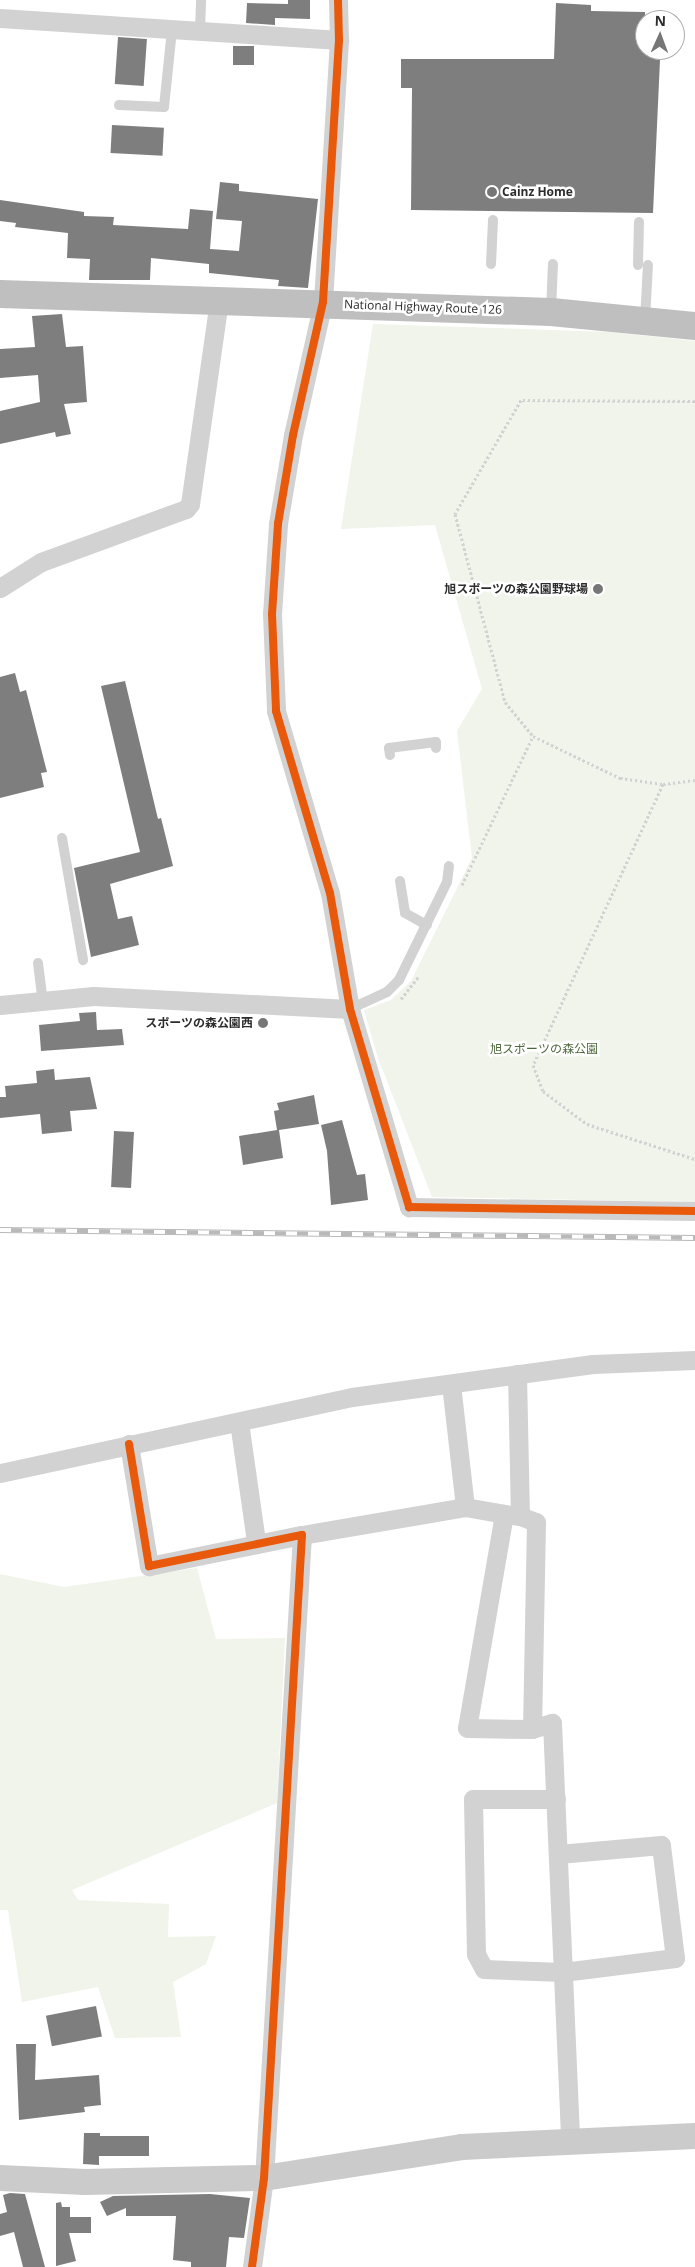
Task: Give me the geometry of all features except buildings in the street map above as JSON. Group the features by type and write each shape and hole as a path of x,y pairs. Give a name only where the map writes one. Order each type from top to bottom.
{"highway":[{"name":"National Highway Route 126","path":"0,294 323,302 550,312 695,326"}],"street":[{"path":"338,0 339,40 323,302 293,435 279,514 272,614 276,711 330,893 350,1009 408,1207 695,1211"},
{"path":"0,18 339,40"},
{"path":"0,588 40,562 186,509 190,504 219,299"},
{"path":"0,1005 94,996 350,1009"},
{"path":"0,1473 352,1397 593,1364 695,1360"},
{"path":"517,1374 512,1515 467,1728 532,1728 552,1723 570,2140"},
{"path":"451,1384 465,1507"},
{"path":"239,1422 256,1542"},
{"path":"129,1444 149,1566 256,1542 465,1507 512,1515 536,1522 532,1728"},
{"path":"252,2267 264,2178 302,1535"},
{"path":"556,1799 473,1799 476,1954 484,1969 563,1972 675,1958 661,1845 558,1854"},
{"path":"0,2178 85,2182 264,2178 462,2147 570,2140 695,2136"}],"lane":[{"path":"200,31 201,0"},
{"path":"118,105 164,107 172,29"},
{"path":"491,264 493,220"},
{"path":"639,222 645,321"},
{"path":"550,312 553,264"},
{"path":"390,755 389,748 436,742 436,748"},
{"path":"62,838 83,960"},
{"path":"350,1009 388,992 399,980 447,882 450,866"},
{"path":"400,881 405,913 427,925"},
{"path":"38,963 43,1001"}],"path":[{"path":"695,401 521,400 455,514 505,702 533,736 620,778 663,784 695,780"},
{"path":"663,784 533,1065 543,1091 587,1124 695,1159"}],"green space":[{"name":"旭スポーツの森公園","path":"373,324 610,332 695,341 695,1202 432,1197 377,1055 364,1010 391,1000 411,981 472,858 457,731 482,689 435,525 341,529"},
{"path":"197,1568 216,1639 285,1638 277,1803 72,1890 78,1900 169,1904 168,1937 216,1936 206,1964 173,1982 181,2037 115,2038 98,1987 22,2002 8,1910 0,1910 0,1574 64,1587"}],"railway":[{"path":"0,1230 695,1238"}],"cycle path":[{"path":"338,0 339,40 323,302 293,435 278,524 272,614 276,711 330,893 350,1009 409,1207 695,1211"},
{"path":"129,1444 149,1566 302,1535 264,2178 252,2267"}],"place":[{"name":"Cainz Home","path":"492,192"},
{"name":"旭スポーツの森公園野球場","path":"598,589"},
{"name":"スポーツの森公園西","path":"263,1023"}]}
